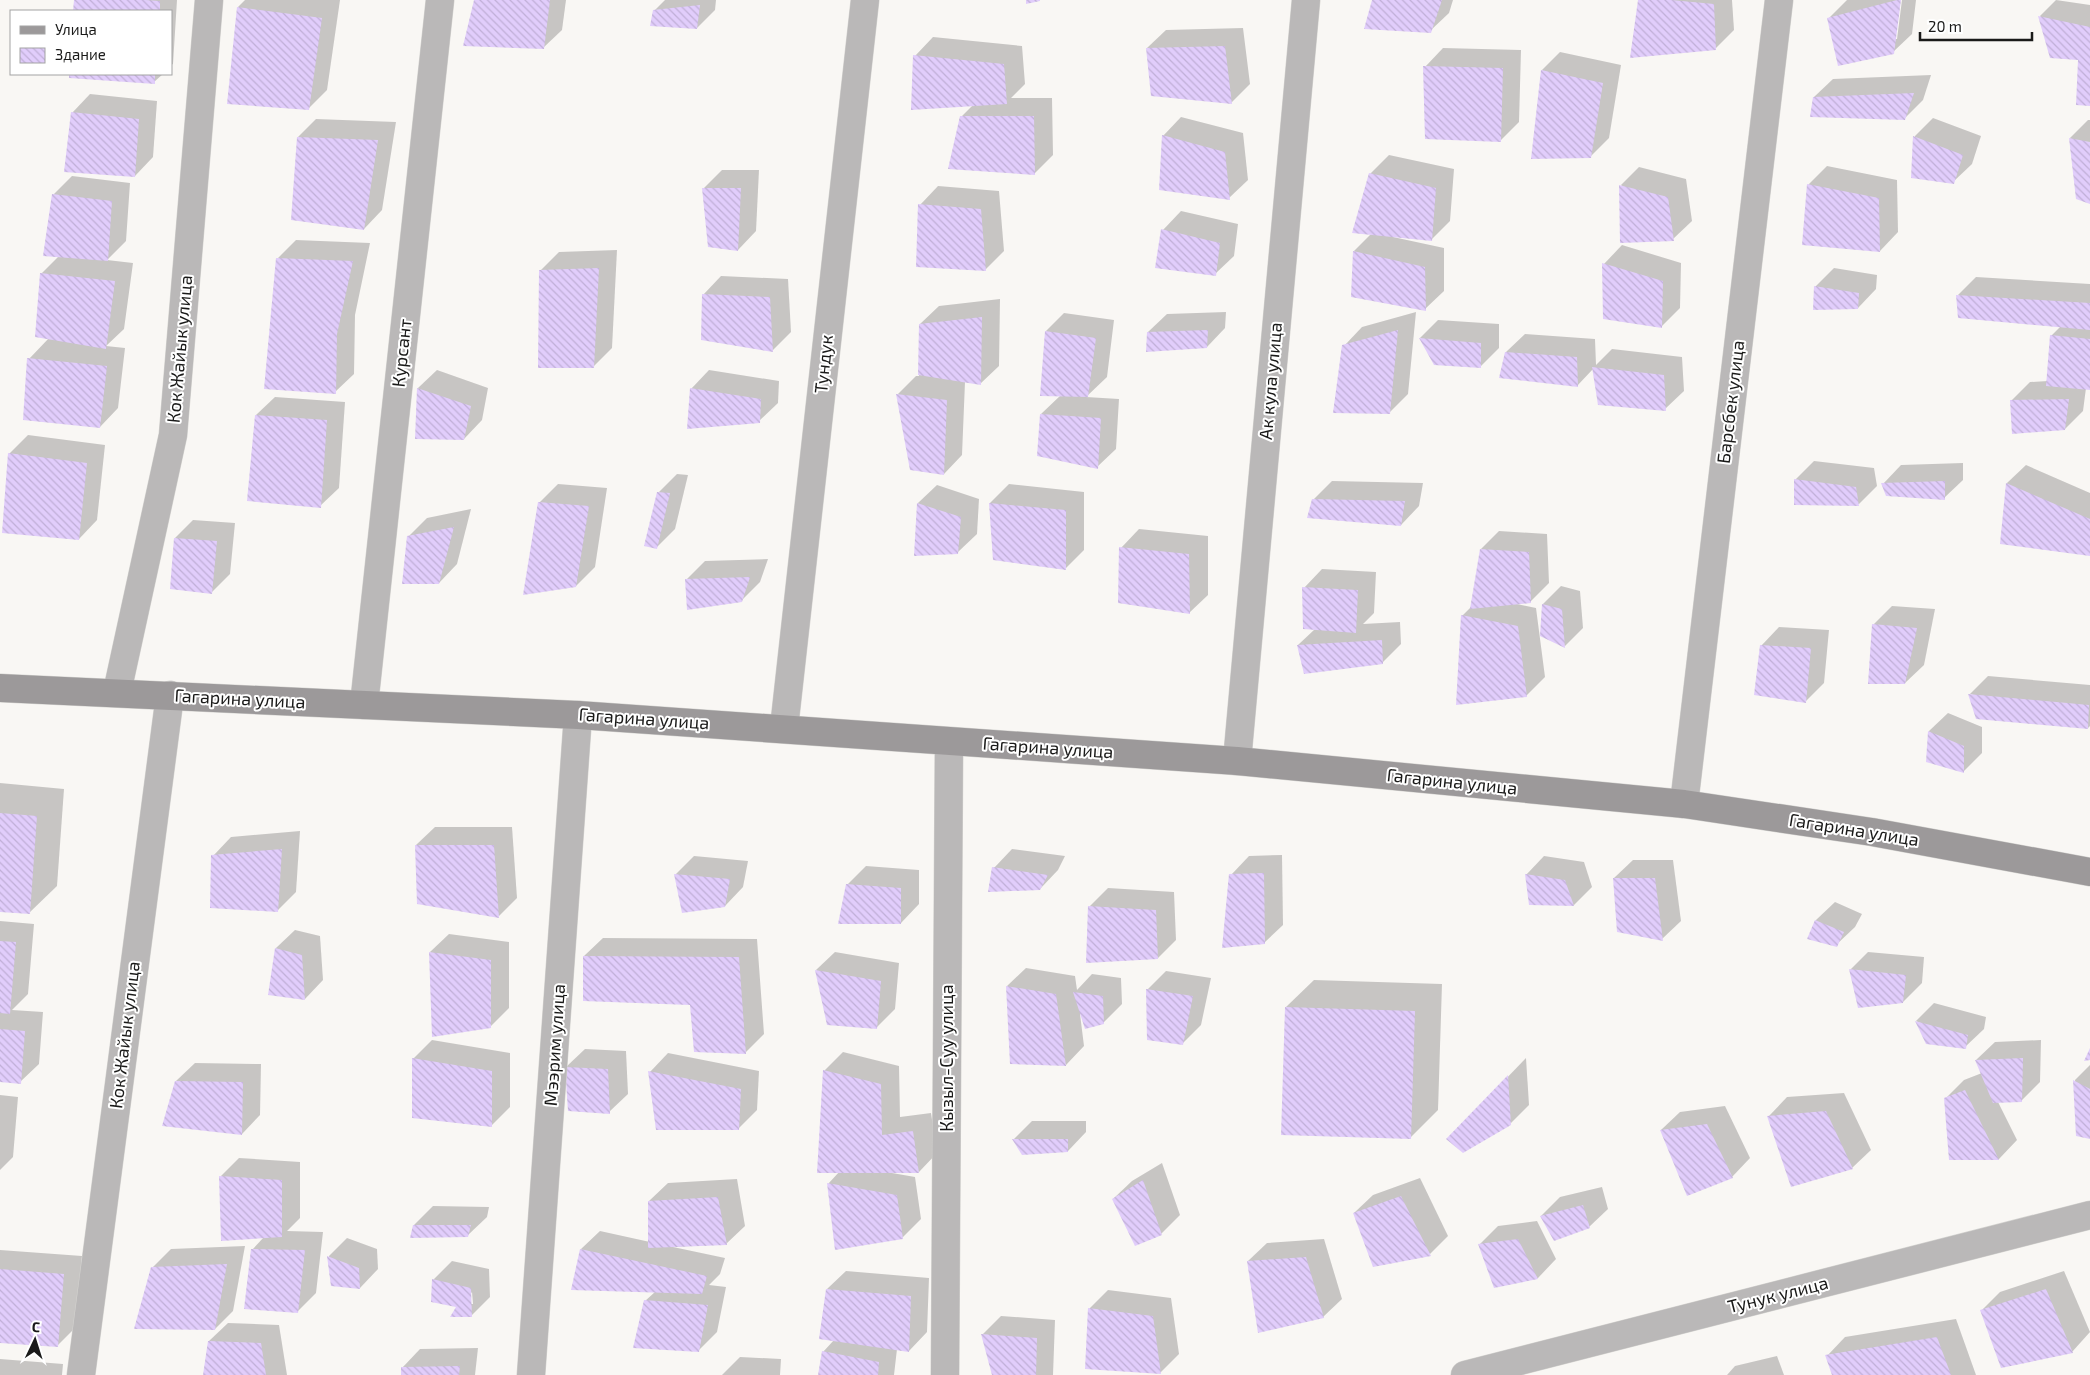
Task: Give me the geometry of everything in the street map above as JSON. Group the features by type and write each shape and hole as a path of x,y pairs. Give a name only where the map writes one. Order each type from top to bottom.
{"main road":[{"name":"Гагарина улица","path":"0,688 578,714 784,728 949,742 1237,761 1684,804 1872,832 2090,872"}],"street":[{"name":"Кок Жайык улица","path":"117,692 173,436 209,0"},
{"name":"Курсант","path":"364,705 440,0"},
{"name":"Тундук","path":"784,728 865,0"},
{"name":"Ак кула улица","path":"1237,761 1306,0"},
{"name":"Барсбек улица","path":"1684,804 1779,0"},
{"name":"Кок Жайык улица","path":"80,1375 170,695"},
{"name":"Мээрим улица","path":"531,1375 578,714"},
{"name":"Кызыл-Суу улица","path":"946,1375 949,742"},
{"name":"Тунук улица","path":"1465,1375 2090,1215"}],"building":[{"path":"74,0 160,1 160,10 73,10"},
{"path":"474,0 550,0 544,49 463,46"},
{"path":"1026,0 1040,0 1040,1 1026,4"},
{"path":"1372,0 1442,0 1431,33 1364,29"},
{"path":"1638,0 1671,0 1714,4 1716,50 1630,58"},
{"path":"1901,0 1894,54 1838,66 1827,18"},
{"path":"700,5 697,29 650,26 653,10"},
{"path":"237,7 322,18 309,110 227,104"},
{"path":"2038,16 2090,27 2090,106 2076,105 2078,60 2050,58"},
{"path":"1225,46 1232,104 1151,96 1146,48"},
{"path":"913,55 1004,64 1007,104 911,110"},
{"path":"1423,66 1503,68 1501,142 1425,139"},
{"path":"1541,70 1603,83 1591,158 1531,159"},
{"path":"69,75 155,75 155,84 69,78"},
{"path":"1914,93 1905,120 1810,117 1813,97"},
{"path":"71,112 139,119 135,177 64,172"},
{"path":"960,116 1034,116 1035,175 948,169"},
{"path":"1162,135 1225,152 1230,200 1159,190"},
{"path":"1913,136 1963,155 1954,184 1911,178"},
{"path":"297,137 378,140 364,230 291,220"},
{"path":"2069,138 2090,142 2090,204 2076,199"},
{"path":"1369,173 1436,188 1432,241 1352,233"},
{"path":"1807,184 1879,198 1880,252 1802,245"},
{"path":"1619,185 1668,197 1674,241 1620,243"},
{"path":"702,188 741,188 738,251 708,247"},
{"path":"52,194 112,201 108,261 43,256"},
{"path":"918,204 981,209 986,271 916,267"},
{"path":"1161,229 1220,243 1216,276 1155,268"},
{"path":"1353,251 1425,267 1426,311 1351,297"},
{"path":"276,258 353,261 337,334 336,394 264,389"},
{"path":"1602,263 1663,281 1662,328 1603,319"},
{"path":"599,268 594,368 538,368 539,270"},
{"path":"40,273 115,281 106,349 35,337"},
{"path":"1814,286 1859,293 1858,309 1813,310"},
{"path":"702,294 770,297 773,352 701,340"},
{"path":"1956,295 2090,303 2090,330 1958,318"},
{"path":"982,317 981,385 918,375 919,324"},
{"path":"1208,330 1207,348 1146,352 1147,332"},
{"path":"1398,330 1390,414 1333,413 1342,345"},
{"path":"1045,331 1096,338 1088,397 1040,396"},
{"path":"2050,335 2090,339 2090,390 2046,386"},
{"path":"1419,338 1481,343 1481,368 1434,365"},
{"path":"1505,352 1577,357 1578,387 1499,378"},
{"path":"27,358 107,366 100,428 23,420"},
{"path":"1592,367 1664,375 1666,411 1598,405"},
{"path":"417,388 471,406 464,440 415,439"},
{"path":"690,388 761,399 760,423 687,429"},
{"path":"896,394 947,400 944,475 910,470"},
{"path":"2069,399 2065,430 2012,434 2010,400"},
{"path":"1040,414 1101,418 1098,469 1037,456"},
{"path":"255,415 327,420 321,508 247,501"},
{"path":"8,453 87,463 79,540 2,533"},
{"path":"1794,479 1856,487 1859,506 1794,505"},
{"path":"1945,481 1945,500 1886,496 1881,483"},
{"path":"2006,483 2090,519 2090,556 2000,544"},
{"path":"657,492 670,493 657,549 644,546"},
{"path":"1312,499 1405,501 1401,526 1307,518"},
{"path":"538,502 589,506 576,587 523,595"},
{"path":"917,503 961,517 958,554 914,556"},
{"path":"989,503 1066,510 1066,570 993,560"},
{"path":"454,527 439,584 402,584 407,536"},
{"path":"174,538 217,541 212,594 170,589"},
{"path":"1119,547 1189,554 1190,614 1118,603"},
{"path":"1480,549 1529,552 1531,603 1470,609"},
{"path":"750,577 742,602 687,610 685,579"},
{"path":"1302,587 1358,590 1356,633 1303,629"},
{"path":"1542,604 1562,609 1565,648 1540,636"},
{"path":"1461,615 1518,626 1527,697 1456,705"},
{"path":"1872,624 1917,628 1905,684 1868,684"},
{"path":"1382,640 1383,664 1304,674 1297,645"},
{"path":"1760,645 1811,648 1806,703 1754,695"},
{"path":"1968,694 2089,705 2088,729 1976,719"},
{"path":"1928,731 1964,746 1964,773 1926,762"},
{"path":"0,813 37,816 30,914 0,912"},
{"path":"415,845 494,845 499,918 417,904"},
{"path":"282,849 278,912 210,908 211,855"},
{"path":"992,867 1048,875 1040,890 988,892"},
{"path":"1264,873 1265,944 1222,948 1229,874"},
{"path":"674,874 730,879 725,907 682,913"},
{"path":"1525,874 1565,880 1574,906 1529,905"},
{"path":"1613,878 1655,878 1663,941 1617,932"},
{"path":"846,884 901,888 901,924 838,924"},
{"path":"1088,906 1156,910 1158,959 1086,963"},
{"path":"1815,920 1844,932 1837,947 1807,939"},
{"path":"0,941 16,942 10,1014 0,1013"},
{"path":"275,948 302,955 305,1000 268,995"},
{"path":"429,952 491,960 491,1028 432,1037"},
{"path":"583,956 739,957 746,1054 694,1052 690,1005 583,1001"},
{"path":"1849,969 1906,975 1903,1003 1858,1008"},
{"path":"815,970 881,981 877,1029 827,1025"},
{"path":"1006,986 1056,994 1066,1066 1010,1064"},
{"path":"1146,989 1193,996 1183,1045 1147,1040"},
{"path":"1073,992 1103,996 1104,1024 1085,1029"},
{"path":"1285,1007 1415,1011 1411,1139 1281,1135"},
{"path":"1915,1021 1968,1035 1966,1049 1926,1044"},
{"path":"0,1029 25,1031 21,1084 0,1082"},
{"path":"2090,1048 2090,1060 2084,1061"},
{"path":"412,1058 492,1071 492,1127 412,1118"},
{"path":"2023,1058 2022,1102 1993,1103 1975,1060"},
{"path":"565,1067 608,1069 610,1114 568,1111"},
{"path":"823,1070 881,1084 882,1135 913,1131 919,1173 817,1173"},
{"path":"648,1071 741,1089 739,1130 656,1130"},
{"path":"1508,1075 1511,1125 1463,1153 1446,1139"},
{"path":"2073,1080 2090,1089 2090,1139 2076,1136"},
{"path":"175,1081 243,1082 242,1135 162,1126"},
{"path":"1965,1090 1999,1160 1949,1160 1944,1098"},
{"path":"1826,1111 1853,1169 1791,1187 1767,1116"},
{"path":"1707,1124 1733,1178 1687,1196 1660,1130"},
{"path":"1012,1139 1068,1139 1068,1152 1022,1155"},
{"path":"219,1176 282,1180 282,1237 221,1241"},
{"path":"1143,1180 1162,1235 1135,1246 1112,1199"},
{"path":"827,1183 897,1195 903,1239 835,1250"},
{"path":"1401,1196 1431,1256 1373,1267 1353,1213"},
{"path":"718,1197 727,1245 648,1248 648,1201"},
{"path":"1583,1205 1590,1228 1554,1241 1540,1216"},
{"path":"413,1225 471,1225 468,1237 410,1238"},
{"path":"1518,1239 1538,1279 1494,1288 1478,1244"},
{"path":"251,1249 305,1250 298,1313 244,1309"},
{"path":"580,1249 707,1276 702,1294 571,1290"},
{"path":"327,1256 359,1268 360,1289 331,1286"},
{"path":"1306,1257 1324,1318 1258,1333 1247,1261"},
{"path":"227,1264 215,1330 134,1329 151,1267"},
{"path":"0,1269 64,1274 58,1347 0,1343"},
{"path":"432,1279 471,1288 472,1317 450,1317 456,1307 431,1302"},
{"path":"826,1289 911,1296 909,1352 819,1339"},
{"path":"2046,1289 2073,1353 2001,1368 1980,1310"},
{"path":"644,1300 708,1305 699,1352 633,1348"},
{"path":"1088,1308 1153,1316 1161,1374 1085,1369"},
{"path":"981,1334 1037,1338 1036,1375 992,1375"},
{"path":"1937,1337 1951,1375 1832,1375 1825,1355"},
{"path":"208,1341 261,1343 266,1375 203,1375"},
{"path":"822,1351 879,1362 878,1375 818,1375"},
{"path":"460,1366 459,1375 401,1375 401,1367"}]}
